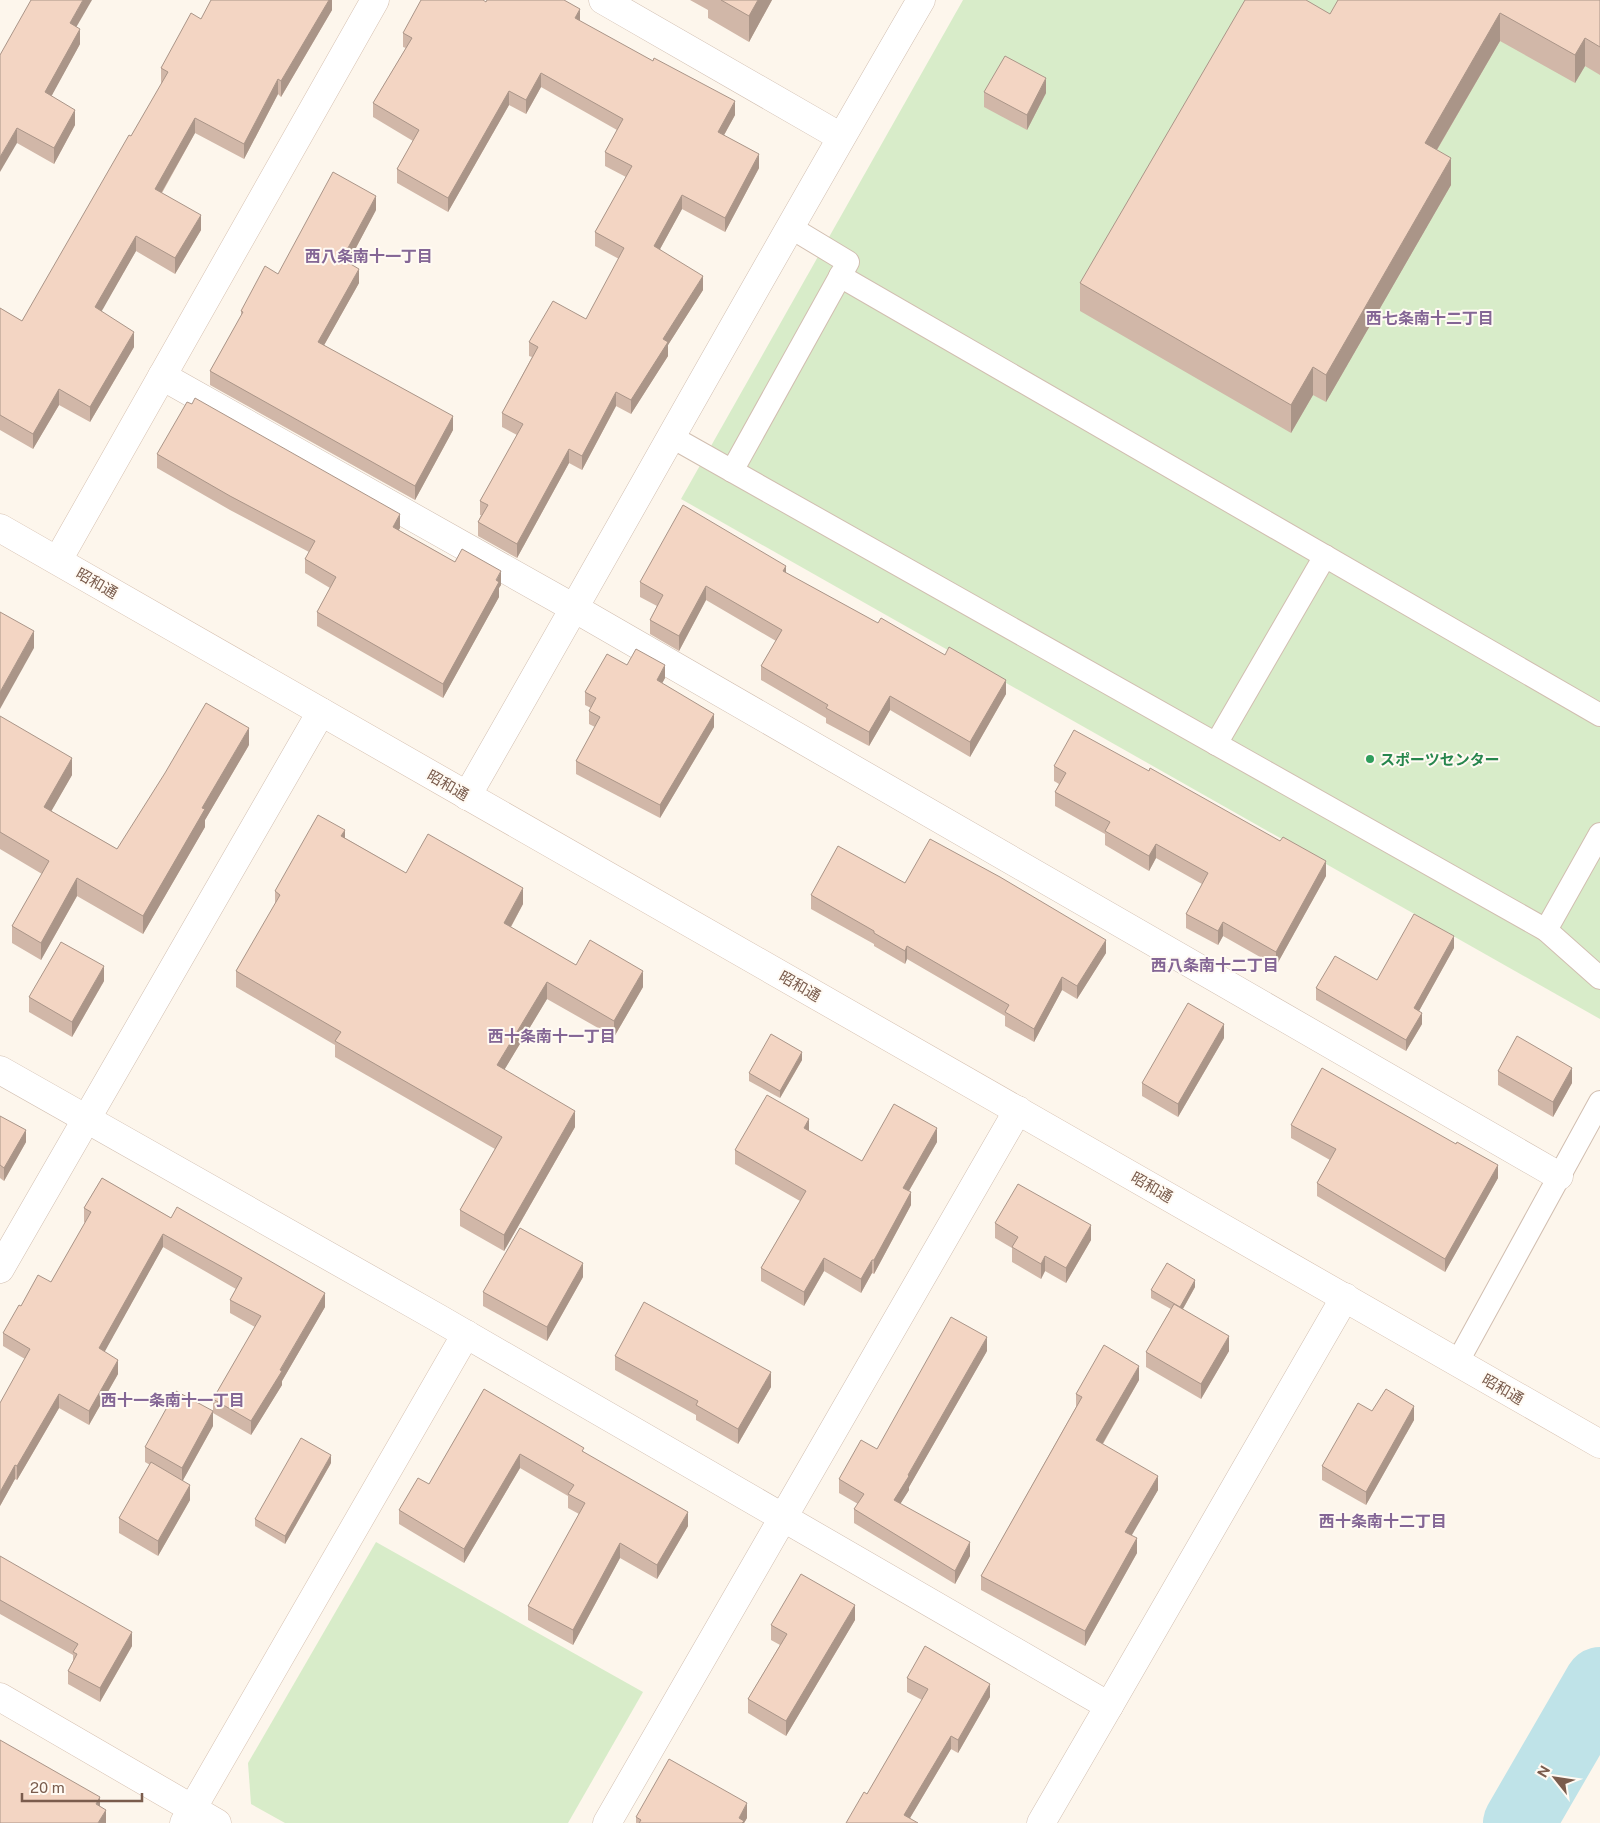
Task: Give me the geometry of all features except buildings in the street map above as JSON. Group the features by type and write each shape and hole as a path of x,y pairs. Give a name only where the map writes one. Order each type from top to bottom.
{"street":[{"path":"58,560 375,0"},
{"path":"603,0 841,137"},
{"path":"467,796 841,137 921,0"},
{"path":"162,376 574,608 1559,1176"},
{"name":"昭和通","path":"1,531 58,560 1600,1444"},
{"path":"0,1269 321,712"},
{"path":"0,1070 466,1334 1109,1706"},
{"path":"607,1823 1018,1110"},
{"path":"1041,1823 1345,1297"},
{"path":"188,1816 466,1334"},
{"path":"0,1697 188,1816 217,1823"}],"lane":[{"path":"732,471 848,262 790,228"},
{"path":"840,276 1600,715"},
{"path":"672,437 1546,930 1600,978"},
{"path":"1216,744 1325,556"},
{"path":"1546,930 1600,834"},
{"path":"1456,1363 1600,1102"}],"green space":[{"name":"スポーツセンター","path":"963,0 1600,0 1600,1019 681,499"},
{"path":"376,1542 643,1692 568,1823 285,1823 251,1804 248,1763"}],"waterway":[{"path":"1519,1823 1600,1683"}],"place":[{"name":"スポーツセンター","path":"1370,759"}],"district":[{"name":"西八条南十一丁目","path":"369,256"},
{"name":"西七条南十二丁目","path":"1430,318"},
{"name":"西八条南十二丁目","path":"1215,965"},
{"name":"西十条南十一丁目","path":"552,1036"},
{"name":"西十一条南十一丁目","path":"173,1400"},
{"name":"西十条南十二丁目","path":"1383,1521"}]}
